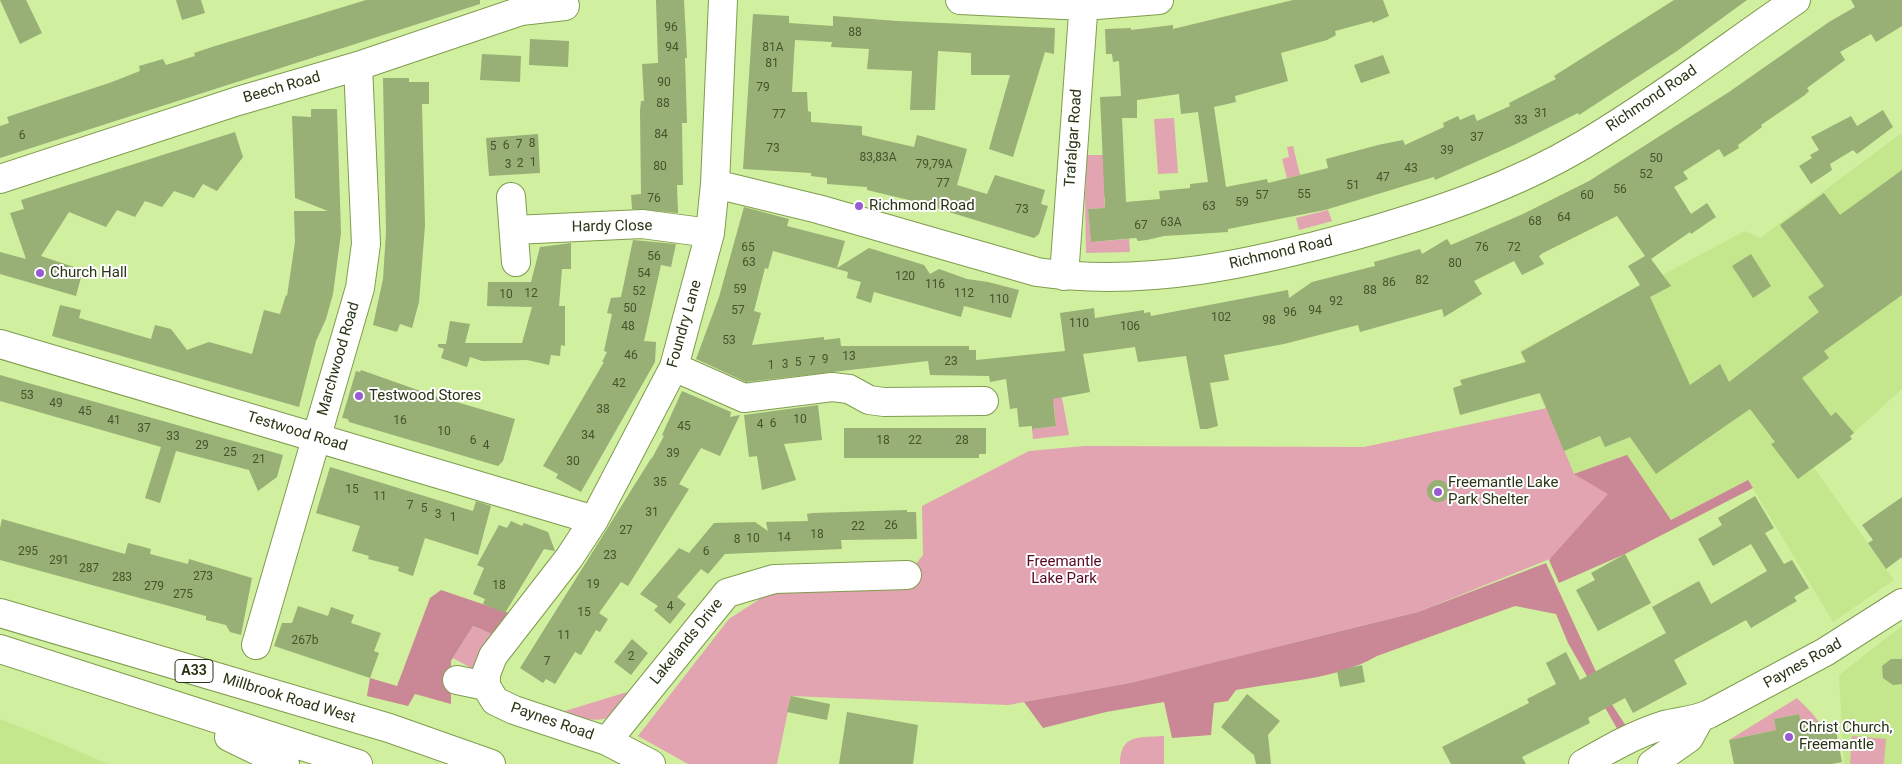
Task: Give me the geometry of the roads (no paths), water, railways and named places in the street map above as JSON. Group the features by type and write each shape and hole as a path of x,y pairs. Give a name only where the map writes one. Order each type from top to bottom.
{"main road":[{"name":"Foundry Lane","path":"486,686 486,674 493,656 569,558 594,520 674,367 710,233 715,184 723,0"},
{"path":"960,0 1084,3 1159,0"},
{"name":"Richmond Road","path":"715,184 818,209 1037,272 1064,276 1150,276 1237,264 1293,253 1404,222 1482,195 1582,145 1796,0"},
{"name":"Trafalgar Road","path":"1064,276 1084,3"},
{"name":"Beech Road","path":"0,179 238,101 358,66 521,11 565,6"},
{"name":"Marchwood Road","path":"256,645 360,288 366,244 358,66"},
{"path":"511,197 516,262"},
{"name":"Hardy Close","path":"514,230 642,224 710,233"},
{"name":"Testwood Road","path":"0,344 594,520"},
{"path":"674,367 744,398 832,387 849,389 869,400 876,401 984,401"},
{"name":"Lakelands Drive","path":"607,741 727,592 774,579 907,575"},
{"name":"Paynes Road","path":"1583,764 1633,737 1664,725 1700,718 1825,652 1902,603"},
{"name":"Millbrook Road West","path":"0,613 389,728 491,764"},
{"name":"A33","path":"0,649 358,764"},
{"path":"457,680 486,686"},
{"name":"Paynes Road","path":"486,686 495,701 514,710 607,741 651,764"},
{"path":"140,693 285,764"},
{"path":"1658,762 1689,738 1700,718"}],"place":[{"name":"Richmond Road","path":"859,206"},
{"name":"Church Hall","path":"40,273"},
{"name":"Testwood Stores","path":"359,396"},
{"name":"Freemantle Lake Park Shelter","path":"1438,492"},
{"name":"Christ Church, Freemantle","path":"1789,737"}],"park label":[{"name":"Freemantle Lake Park","path":"1064,570"}]}
